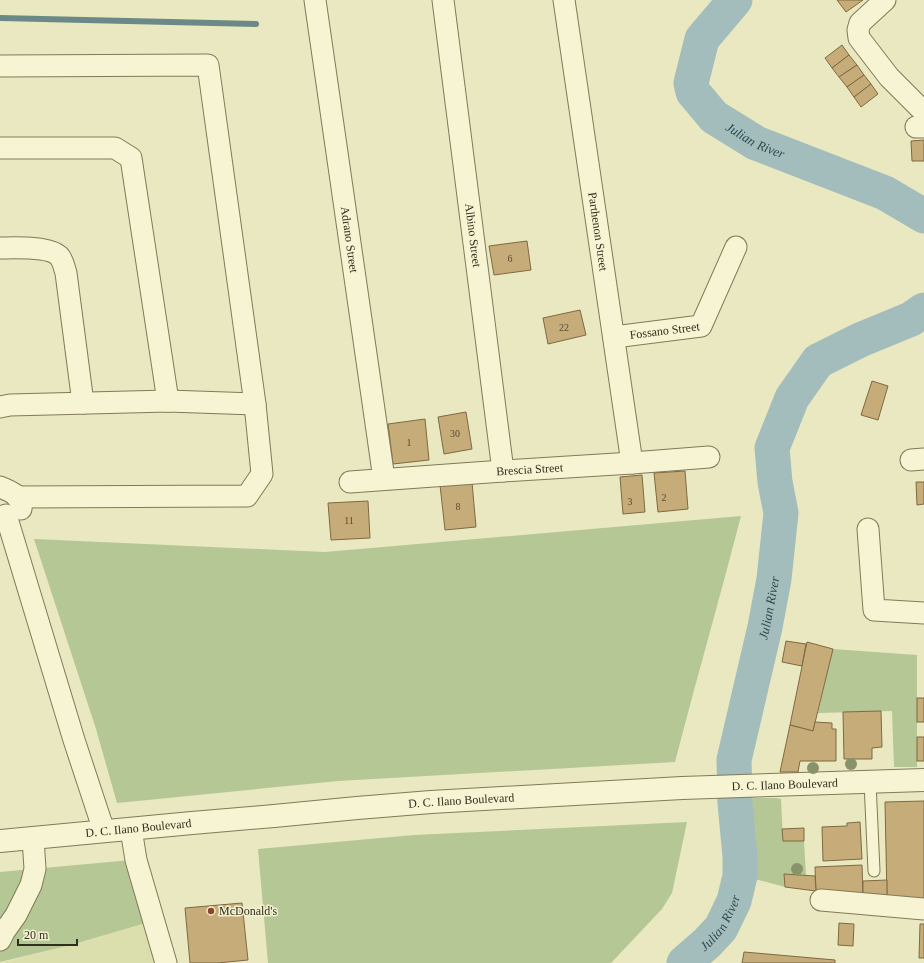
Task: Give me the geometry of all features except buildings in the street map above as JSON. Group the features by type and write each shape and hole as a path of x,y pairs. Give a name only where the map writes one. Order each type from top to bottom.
{"street":[{"name":"Adrano Street","path":"315,0 384,480"},
{"name":"Albino Street","path":"443,0 503,471"},
{"name":"Parthenon Street","path":"564,0 632,463"},
{"path":"885,0 860,22 858,30 859,38 921,122"},
{"path":"0,66 208,65 255,404 262,474 247,496 9,492"},
{"path":"0,148 115,148 132,158 168,401"},
{"name":"Fossano Street","path":"614,338 701,326 736,247"},
{"path":"0,248 44,249 54,252 62,260 66,273 84,403"},
{"path":"0,407 10,405 168,401 255,404"},
{"name":"Brescia Street","path":"350,482 709,457"},
{"path":"9,492 22,505 21,509 16,515 3,514 104,831"},
{"path":"868,529 874,610 924,614"},
{"name":"D. C. Ilano Boulevard","path":"0,841 431,802 699,788 924,780"},
{"path":"131,829 136,860 166,963"},
{"path":"0,940 16,915 31,885 34,868 33,838"},
{"path":"821,900 924,909"}],"lane":[{"path":"870,782 874,871"}],"green space":[{"path":"741,516 675,762 338,781 117,803 96,729 34,539 325,552"},
{"path":"833,649 917,655 917,767 894,767 892,711 818,713"},
{"path":"751,798 781,799 783,841 804,841 806,875 784,874 785,887 755,879"},
{"path":"687,822 672,893 662,909 611,963 268,963 258,849 414,835"},
{"path":"131,860 149,922 71,945 0,962 0,872"},
{"path":"149,922 161,963 0,963 71,945"}],"waterway":[{"name":"Julian River","path":"735,0 702,39 691,83 693,92 714,117 756,143 885,193 924,216"},
{"path":"0,18 256,24"},
{"name":"Julian River","path":"684,963 707,943 721,928 734,901 740,876 740,857 735,803 734,760 765,627 774,579 781,513 775,482 772,448 792,398 818,361 860,340 911,319 924,310"}],"place":[{"name":"McDonald's","path":"211,911"}]}
